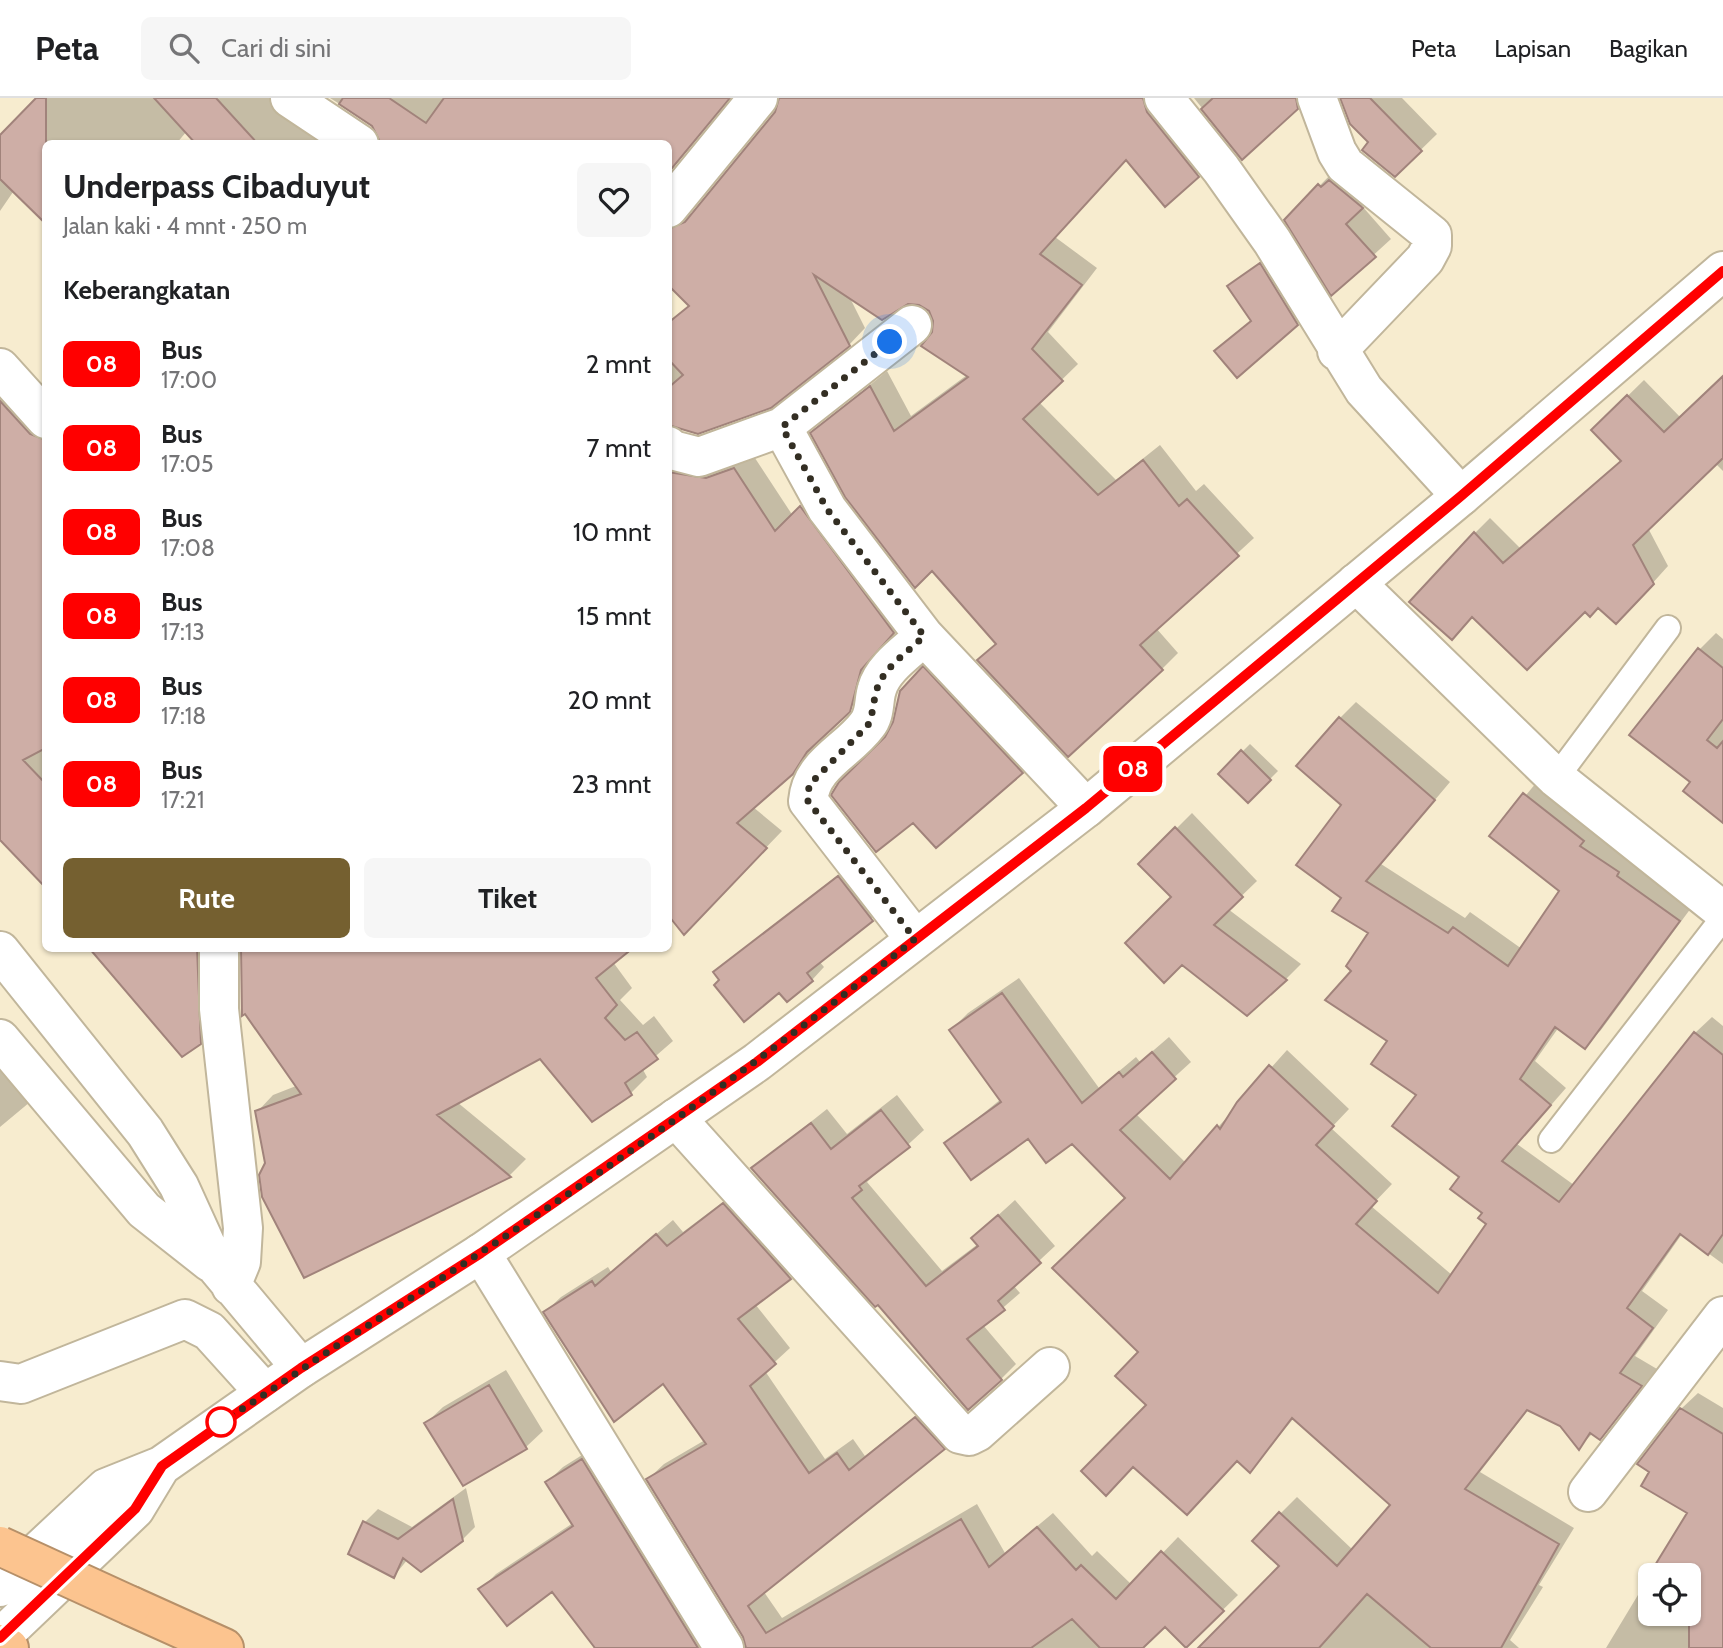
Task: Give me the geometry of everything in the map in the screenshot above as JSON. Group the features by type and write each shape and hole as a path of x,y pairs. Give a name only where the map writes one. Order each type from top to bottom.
{"highway":[{"path":"0,1546 224,1648"},
{"path":"0,1644 9,1648"}],"street":[{"path":"290,98 353,140"},
{"path":"672,203 758,98"},
{"path":"1164,98 1221,169 1272,241 1337,351 1364,390 1461,496"},
{"path":"1317,98 1336,152 1345,165 1432,235 1432,246 1424,259 1337,351"},
{"path":"0,1587 106,1488 162,1466 301,1368 481,1253 757,1062 1086,808 1461,496 1723,271"},
{"path":"672,450 699,457 782,427 912,325"},
{"path":"0,368 42,415"},
{"path":"782,427 827,509 924,636 1086,808"},
{"path":"1356,583 1556,778 1723,911"},
{"path":"915,939 808,801 809,785 868,725 874,713 877,689 884,674 924,636"},
{"path":"0,951 145,1132 180,1186 223,1275"},
{"path":"219,952 219,1009 243,1228 241,1262 223,1275"},
{"path":"0,1039 144,1210 223,1275 301,1368"},
{"path":"676,1118 960,1434 969,1436 977,1432 1050,1367"},
{"path":"481,1253 724,1648"},
{"path":"1588,1492 1723,1316"},
{"path":"0,1381 21,1384 184,1319 209,1331 265,1393"},
{"path":"0,1638 135,1509 162,1466"}],"lane":[{"path":"1556,778 1668,628"},
{"path":"1551,1140 1723,918"}],"building":[{"path":"36,98 46,98 46,140 42,140 42,220 0,179 0,135"},
{"path":"154,98 216,98 254,140 192,140"},
{"path":"343,98 389,98 426,123 444,98 730,98 672,168 672,140 379,140 372,126 339,104"},
{"path":"779,98 1143,98 1147,112 1199,177 1165,207 1126,160 1040,254 1082,285 1032,349 1063,381 1023,419 1098,495 1143,460 1179,506 1187,499 1239,556 1140,645 1163,670 1068,757 977,660 996,644 932,571 915,588 845,497 810,433 870,386 894,431 968,377 921,346 932,332 933,321 929,311 919,305 908,304 882,320 814,275 850,346 771,408 698,434 672,426 672,385 683,375 672,363 672,320 689,306 672,289 672,227 685,222 775,112"},
{"path":"1213,98 1296,98 1298,109 1242,160 1201,109"},
{"path":"1340,98 1370,98 1422,151 1395,177 1362,150 1368,142 1350,124"},
{"path":"1329,180 1363,208 1346,224 1376,257 1331,296 1284,220 1318,184 1321,187"},
{"path":"1260,263 1298,325 1237,378 1214,351 1251,321 1227,286"},
{"path":"1723,376 1723,458 1633,545 1654,584 1616,624 1598,608 1590,617 1585,612 1527,670 1472,617 1452,640 1409,602 1474,532 1503,563 1621,461 1591,430 1627,395 1664,432"},
{"path":"0,401 30,434 42,438 42,750 23,760 42,780 42,884 0,840"},
{"path":"734,468 775,531 800,506 894,633 861,670 850,712 807,752 793,774 737,823 767,848 684,935 672,920 672,473 706,478"},
{"path":"1698,648 1723,668 1723,719 1707,740 1717,748 1723,741 1723,823 1683,791 1690,782 1629,735"},
{"path":"923,666 1023,773 936,848 913,823 876,852 831,795 839,782 885,737 893,722 900,691"},
{"path":"1339,717 1435,800 1366,881 1448,933 1453,927 1508,966 1559,891 1489,836 1523,793 1584,841 1580,846 1619,872 1617,876 1680,921 1585,1049 1555,1027 1520,1079 1551,1105 1502,1161 1559,1202 1694,1032 1723,1055 1723,1234 1708,1255 1680,1234 1627,1308 1653,1328 1620,1373 1642,1386 1600,1440 1590,1433 1579,1450 1560,1426 1527,1410 1465,1489 1559,1544 1501,1648 1431,1648 1367,1594 1319,1648 1198,1648 1279,1566 1252,1541 1279,1512 1337,1566 1390,1505 1292,1418 1250,1473 1237,1461 1187,1515 1133,1467 1106,1496 1081,1471 1146,1405 1115,1376 1138,1352 1052,1268 1125,1198 1072,1144 1046,1163 1028,1139 971,1180 944,1143 1001,1102 949,1030 1002,993 1082,1103 1119,1072 1123,1077 1152,1052 1176,1079 1120,1130 1170,1179 1217,1125 1220,1129 1237,1102 1269,1065 1334,1126 1316,1145 1377,1201 1356,1224 1438,1293 1486,1224 1478,1218 1482,1213 1450,1189 1459,1177 1392,1126 1416,1095 1371,1064 1387,1041 1325,1000 1351,971 1346,966 1368,933 1332,911 1341,898 1296,865 1341,805 1296,766"},
{"path":"1241,750 1271,780 1248,803 1218,774"},
{"path":"1175,827 1243,897 1214,925 1287,980 1247,1016 1182,965 1164,983 1125,943 1171,897 1138,864"},
{"path":"838,876 873,921 807,973 813,981 787,1002 779,993 744,1022 714,985 719,980 713,972"},
{"path":"92,952 197,952 201,1044 182,1057"},
{"path":"241,952 628,952 596,978 617,1005 605,1018 625,1040 637,1032 658,1059 625,1083 632,1095 592,1122 540,1059 437,1115 511,1177 304,1278 262,1197 259,1175 265,1163 255,1111 301,1094 245,1014 242,1016"},
{"path":"881,1110 910,1147 859,1186 862,1190 852,1198 926,1286 978,1246 971,1238 998,1215 1041,1263 998,1301 1005,1310 967,1339 1002,1380 968,1410 878,1305 875,1307 751,1168 811,1123 831,1149"},
{"path":"723,1203 791,1279 738,1319 776,1364 750,1386 809,1473 837,1453 849,1470 915,1417 945,1449 748,1606 766,1633 961,1519 989,1567 1037,1527 1076,1570 1081,1565 1116,1599 1161,1551 1224,1611 1186,1648 1165,1627 1143,1648 1100,1648 1072,1619 1031,1648 746,1648 743,1637 646,1479 706,1444 663,1384 614,1422 543,1312 592,1281 595,1286 656,1234 667,1246"},
{"path":"489,1385 527,1449 463,1486 424,1423"},
{"path":"1680,1408 1723,1434 1723,1648 1689,1648 1689,1626 1701,1626 1701,1563 1656,1563 1687,1513 1641,1486 1649,1472 1637,1464"},
{"path":"582,1459 698,1648 595,1648 552,1592 507,1626 478,1589 573,1526 545,1482"},
{"path":"453,1499 463,1541 421,1572 403,1558 394,1578 348,1554 363,1521 398,1539"}],"bus line":[{"name":"08","path":"0,1638 135,1509 162,1466 301,1368 546,1209 757,1062 1086,808 1461,496 1723,271"}],"route":[{"path":"221,1422 481,1253 655,1133 757,1062 915,939 808,801 809,785 868,725 874,713 877,689 884,674 924,636 827,509 782,427 890,342"}]}
